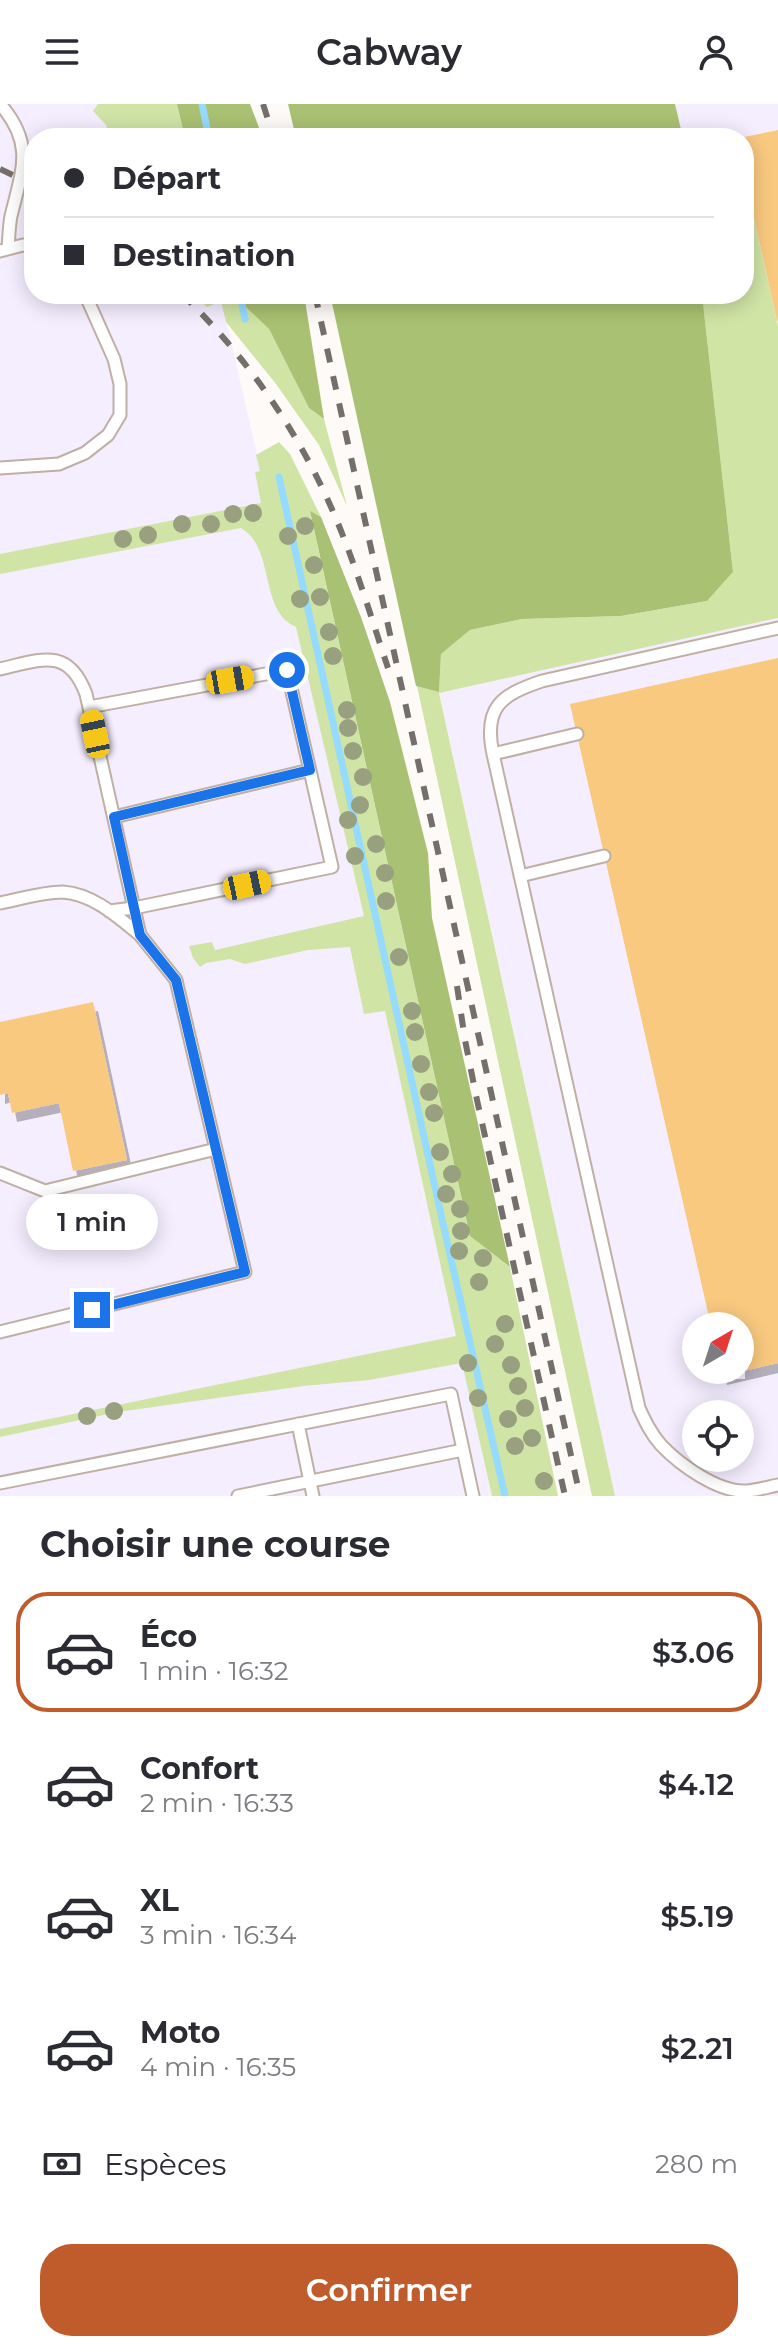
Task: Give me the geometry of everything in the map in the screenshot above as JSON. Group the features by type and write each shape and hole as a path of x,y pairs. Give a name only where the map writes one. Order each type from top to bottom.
{"lane":[{"path":"0,104 20,132 24,164 4,249 24,245"},
{"path":"0,468 59,464 85,453 108,435 120,415 120,384 114,359 89,304"},
{"path":"778,628 559,676 523,688 502,701 489,725 639,1408 660,1445 694,1472 733,1490 746,1491 778,1485"},
{"path":"0,669 45,658 58,660 73,669 81,679 140,935"},
{"path":"89,707 287,670 332,867 109,911"},
{"path":"493,754 577,734"},
{"path":"114,817 310,770"},
{"path":"520,876 604,856"},
{"path":"0,903 62,892 97,903 140,935 176,980 245,1272 0,1332"},
{"path":"0,1173 45,1191 216,1149"},
{"path":"0,1483 451,1394 473,1496"},
{"path":"298,1424 313,1496"},
{"path":"238,1496 463,1450"}],"shaded area":[{"path":"0,104 177,104 183,128 24,128 24,304 222,304 369,938 492,1496 0,1496"},
{"path":"675,104 778,104 778,326 754,218 754,128 681,128"},
{"path":"778,618 778,1496 615,1496 439,692"}],"green space":[{"path":"98,104 177,104 183,128 106,128 93,111"},
{"path":"177,104 250,104 259,128 183,128"},
{"path":"288,104 675,104 681,128 294,128"},
{"path":"754,218 778,326 778,618 439,693 615,1496 592,1496 417,686 439,692 441,654 470,630 522,619 622,616 707,601 733,572 703,304 754,304"},
{"path":"222,304 243,304 269,329 309,408 324,419 347,506 319,445 276,384 226,322"},
{"path":"243,304 306,304 324,419 309,408 269,329"},
{"path":"332,304 703,304 733,572 707,601 621,616 522,619 470,630 441,654 439,692 416,686"},
{"path":"279,442 290,454 321,517 310,512 470,1236 510,1267 558,1496 492,1496 462,1363 369,1380 118,1412 0,1437 0,1429 456,1336 385,1011 364,1014 350,947 308,950 245,964 230,959 200,967 189,946 212,942 215,950 364,916 296,627 284,619 276,608 264,564 252,537 241,528 0,574 0,554 261,503 255,472 260,471 256,455"},
{"path":"310,511 321,517 361,617 390,702 428,853 432,918 510,1267 470,1236"}],"building":[{"path":"778,130 777,321 754,218 754,135"},
{"path":"778,658 778,1363 754,1369 754,1312 708,1312 570,704"},
{"path":"93,1002 127,1160 73,1171 59,1103 12,1113 8,1093 0,1095 0,1022"}],"waterway":[{"path":"202,104 207,128"},
{"path":"242,304 245,319"},
{"path":"279,477 505,1496"}],"railway":[{"path":"263,104 271,128"},
{"path":"0,169 24,180"},
{"path":"192,304 248,367 302,449 339,527 388,668"},
{"path":"317,304 580,1496"},
{"path":"457,986 477,1100 565,1496"}],"route":[{"path":"92,1310 245,1272 176,980 140,935 114,817 310,770 287,670"}]}
